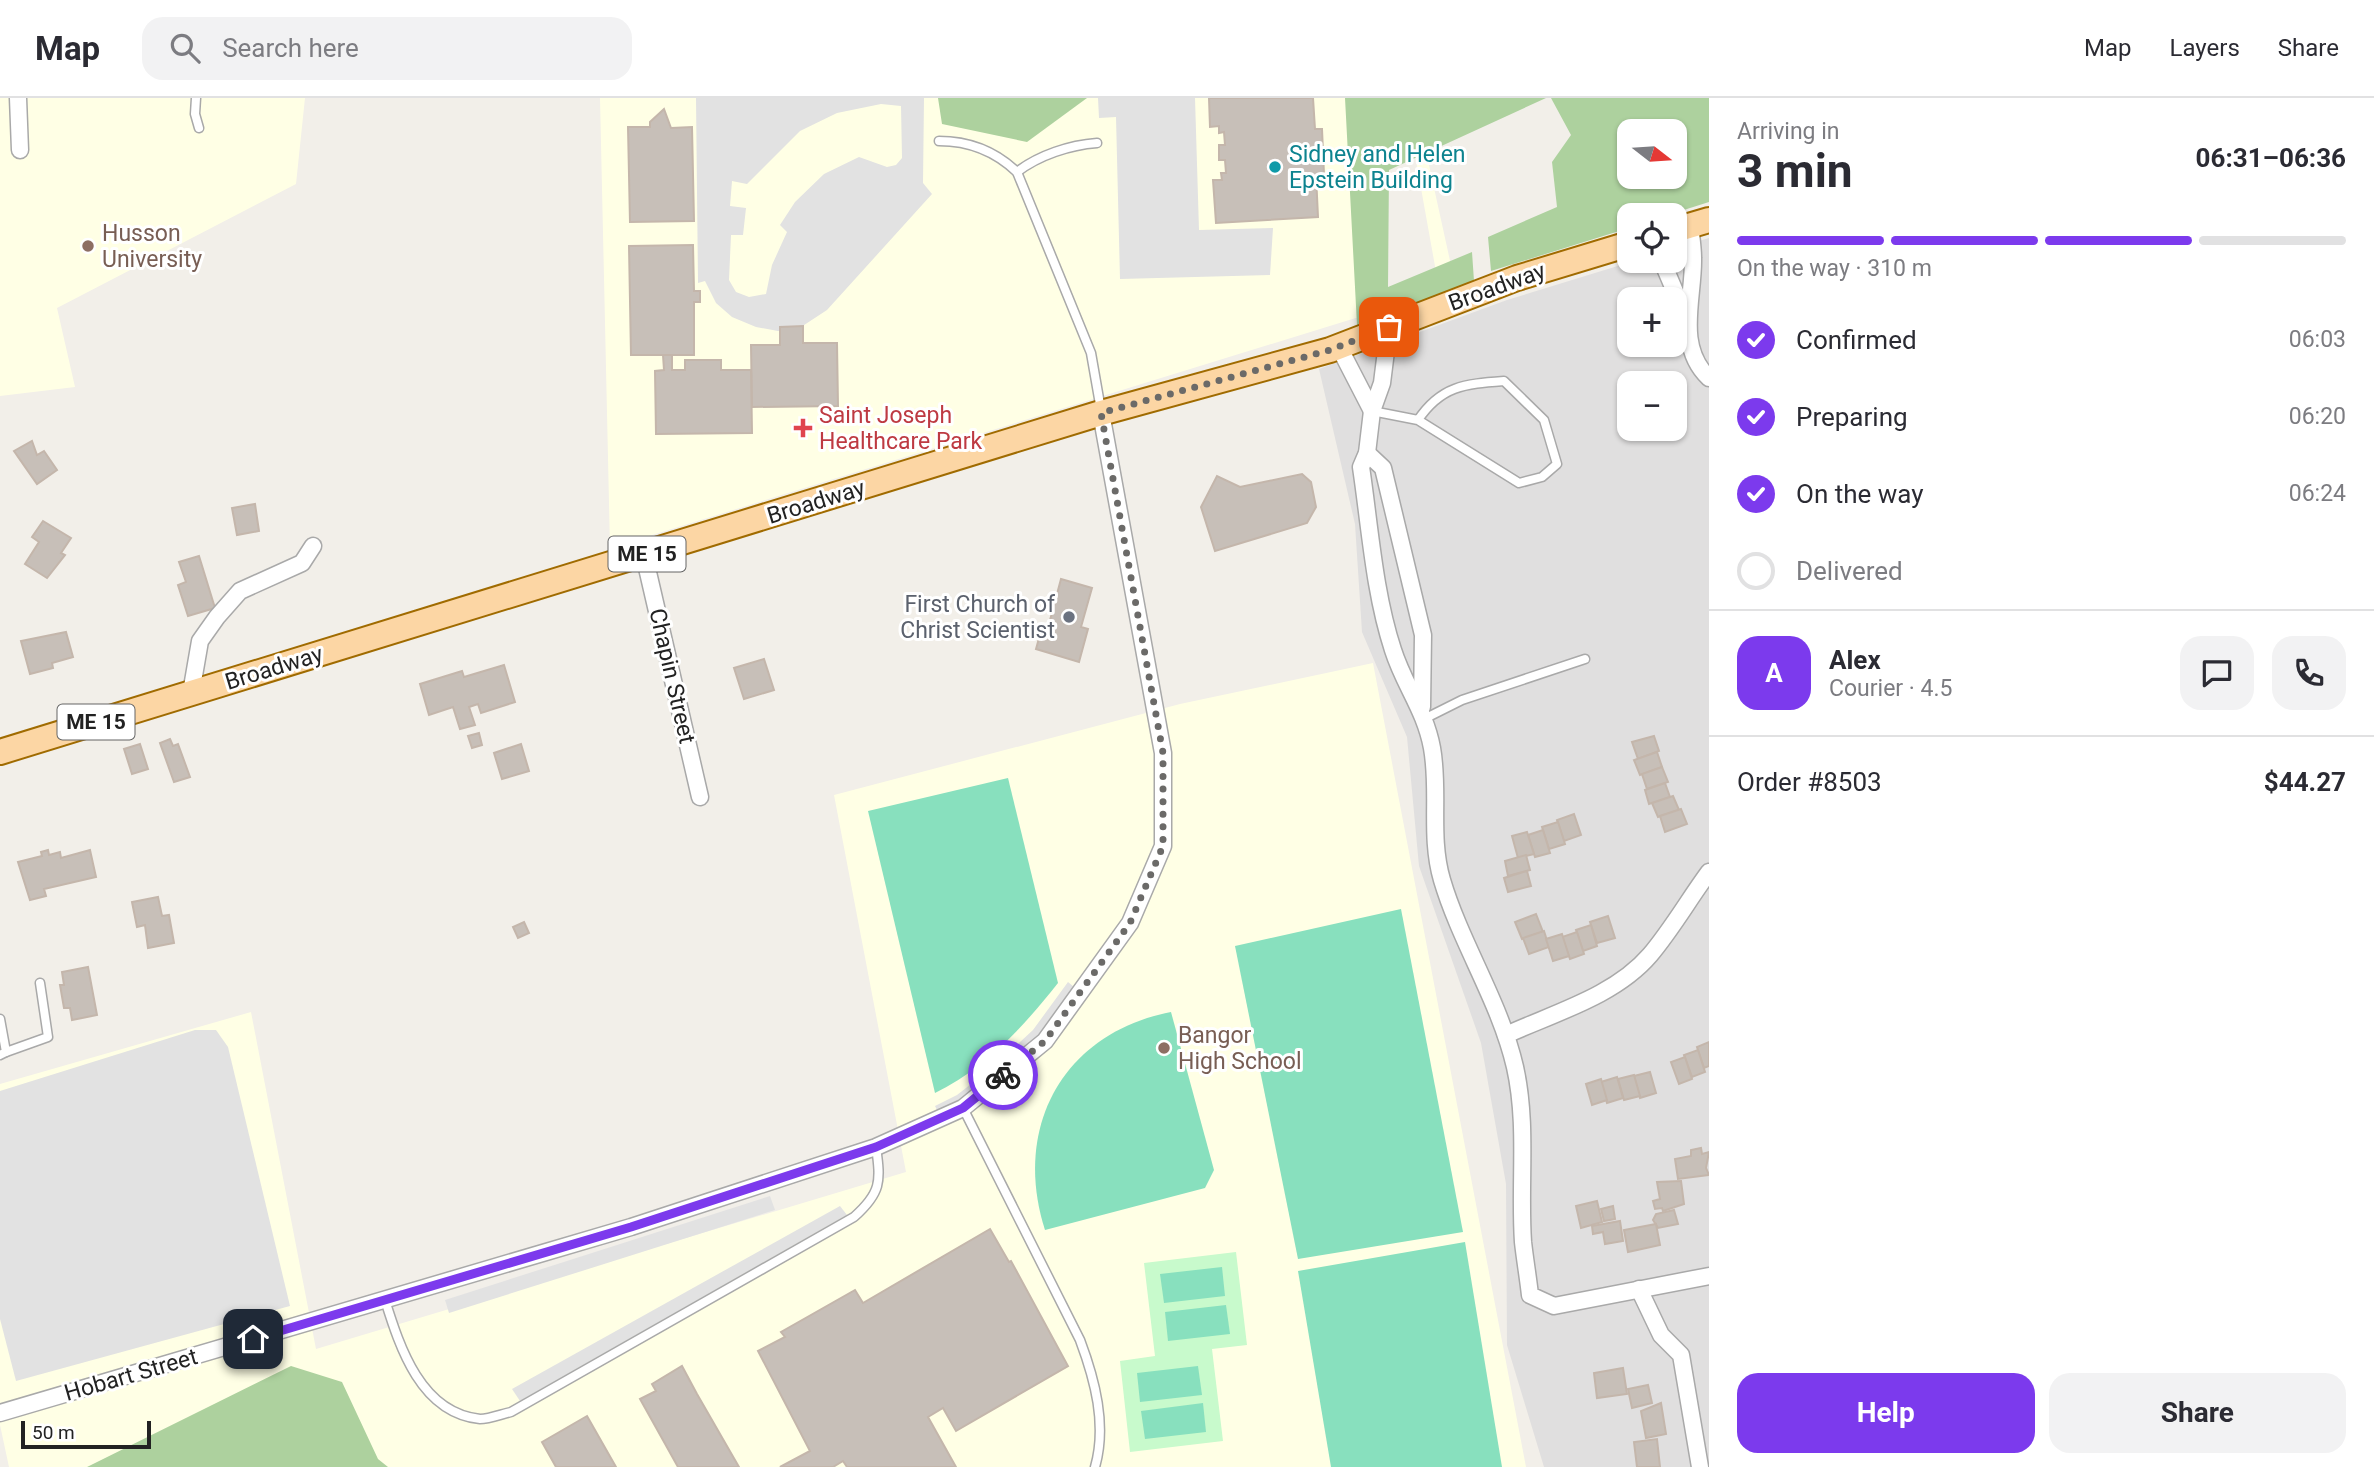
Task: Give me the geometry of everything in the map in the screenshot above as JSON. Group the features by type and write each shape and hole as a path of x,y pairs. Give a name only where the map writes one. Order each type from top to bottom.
{"main road":[{"name":"Broadway","path":"0,752 1101,413 1339,347 1517,278 1617,248"}],"street":[{"path":"18,98 20,150"},
{"path":"1691,225 1693,260 1688,331 1702,371 1709,378"},
{"path":"1667,273 1679,301 1688,309"},
{"path":"1389,327 1382,383 1372,411 1367,453 1361,467 1382,608 1393,652 1423,714 1433,755 1434,846 1441,877 1455,919 1506,1035 1515,1069 1521,1112 1523,1241 1530,1295 1554,1306 1709,1276"},
{"path":"1339,347 1372,411"},
{"name":"Hobart Street","path":"0,1413 631,1227 876,1147 963,1108 1045,1041 1130,923 1163,846 1163,753 1101,413"},
{"path":"1367,453 1384,468 1417,604 1423,635 1423,714"},
{"path":"191,693 200,641 217,617 240,591 302,563 313,546"},
{"name":"Chapin Street","path":"644,555 700,797"},
{"path":"1506,1035 1600,993 1625,977 1649,955 1709,872"},
{"path":"1639,1289 1661,1335 1681,1355 1700,1467"}],"lane":[{"path":"196,98 195,114 199,128"},
{"path":"939,141 975,146 1001,157 1017,172 1091,353 1101,413"},
{"path":"1017,172 1028,164 1078,145 1097,143"},
{"path":"1372,411 1418,420 1519,483 1542,477 1557,464 1544,419 1504,381 1465,384 1432,399 1418,420"},
{"path":"1423,714 1585,659"},
{"path":"0,1019 3,1053 48,1037 40,983"},
{"path":"963,1108 1080,1340 1092,1371 1101,1446 1095,1467"},
{"path":"385,1300 398,1341 413,1371 441,1407 481,1419 511,1412 854,1217 873,1200 880,1177 876,1147"}],"shaded area":[{"name":"Husson University","path":"0,98 305,98 296,184 57,308 75,387 0,396"},
{"name":"Saint Joseph Healthcare Park","path":"600,98 1495,98 1420,124 1456,288 1440,294 1410,127 1374,137 1388,308 610,548"},
{"path":"696,98 924,98 923,183 932,194 827,310 798,329 778,331 756,327 732,317 716,303 705,281 698,283","holes":["881,104 901,106 902,158 896,165 887,167 859,157 824,174 795,202 780,225 787,232 772,265 766,294 749,297 736,292 729,280 731,235 743,235 746,208 730,206 732,181 747,184 800,131 837,113"]},
{"path":"1098,98 1195,98 1199,230 1273,228 1270,275 1120,279 1116,117 1099,118"},
{"path":"1709,238 1709,1467 1544,1467 1507,1345 1506,1184 1481,1043 1419,866 1407,737 1362,632 1355,524 1319,369 1507,300 1617,266 1617,273 1687,273 1687,244"},
{"name":"Bangor High School","path":"1373,663 1526,1467 9,1467 0,1425 0,1084 251,1012 316,1349 906,1172 834,795 1180,704"},
{"path":"1068,982 1080,992 1045,1041 941,1118 935,1106 957,1095 1033,1030"},
{"path":"195,1030 216,1030 228,1047 290,1306 16,1381 0,1319 0,1091"},
{"path":"770,1196 775,1210 449,1313 445,1300"},
{"path":"840,1206 847,1215 520,1401 512,1389"}],"green space":[{"path":"938,98 1087,98 1027,142 942,124"},
{"path":"1345,98 1546,98 1389,170 1388,287 1472,252 1474,281 1357,325"},
{"path":"1551,98 1709,98 1709,202 1687,209 1687,203 1617,203 1617,232 1491,271 1488,237 1557,207 1552,162 1571,135"},
{"path":"1008,778 1058,983 1031,1015 987,1059 935,1093 868,811"},
{"path":"1401,909 1463,1232 1298,1259 1235,946"},
{"path":"1171,1012 1214,1170 1205,1188 1045,1230 1037,1192 1036,1155 1042,1121 1055,1090 1075,1063 1101,1040 1133,1023"},
{"path":"1465,1242 1502,1467 1331,1467 1298,1271"},
{"path":"1236,1252 1247,1345 1212,1349 1223,1441 1130,1452 1120,1361 1155,1356 1144,1263"},
{"path":"1222,1267 1225,1296 1164,1303 1160,1274"},
{"path":"1226,1305 1230,1334 1168,1341 1165,1312"},
{"path":"291,1366 342,1382 378,1459 388,1467 87,1467"},
{"path":"1198,1366 1202,1395 1140,1402 1137,1373"},
{"path":"1203,1403 1206,1432 1145,1439 1141,1411"}],"building":[{"name":"Sidney and Helen Epstein Building","path":"1209,98 1313,98 1315,129 1322,129 1324,174 1316,175 1318,217 1216,223 1213,180 1222,180 1221,173 1226,173 1225,160 1219,160 1219,145 1225,145 1224,132 1219,133 1219,126 1210,127"},
{"path":"664,109 671,128 692,127 694,221 630,222 628,127 650,127 650,122"},
{"path":"693,245 694,291 700,291 700,302 694,302 694,355 631,355 629,246"},
{"path":"803,326 803,343 837,343 838,406 752,407 751,345 780,345 780,327"},
{"path":"663,355 672,355 672,370 685,370 685,360 721,360 721,370 751,370 752,433 656,434 655,371 664,370"},
{"path":"32,441 37,455 44,451 57,470 37,484 14,451"},
{"path":"1302,474 1311,482 1316,507 1307,523 1215,551 1201,507 1217,476 1240,487"},
{"path":"255,504 259,531 237,535 232,508"},
{"path":"43,521 71,538 61,553 65,555 47,578 25,564 39,542 32,537"},
{"path":"199,556 215,608 188,616 178,585 186,582 179,562"},
{"path":"1061,579 1092,588 1081,627 1088,629 1079,662 1036,649 1043,624 1049,624"},
{"path":"66,632 73,657 52,663 53,668 30,674 21,641"},
{"path":"764,659 774,690 744,699 734,668"},
{"path":"504,665 515,702 481,713 478,704 469,707 475,725 460,729 453,707 429,715 420,684 462,671 464,677"},
{"path":"479,733 482,745 472,748 468,736"},
{"path":"1654,736 1659,751 1638,759 1632,742"},
{"path":"170,739 173,746 178,744 190,777 174,782 160,743"},
{"path":"140,744 148,769 132,774 124,749"},
{"path":"521,744 529,771 502,779 494,753"},
{"path":"1657,752 1662,767 1640,775 1634,760"},
{"path":"1662,767 1668,782 1647,789 1642,774"},
{"path":"1665,783 1670,797 1649,804 1645,790"},
{"path":"1673,796 1679,810 1658,817 1652,803"},
{"path":"1681,809 1687,824 1665,832 1660,816"},
{"path":"1574,814 1581,835 1564,841 1557,820"},
{"path":"1558,822 1565,844 1549,849 1542,827"},
{"path":"1543,830 1550,853 1535,857 1528,835"},
{"path":"1527,832 1534,854 1518,858 1512,836"},
{"path":"48,850 49,855 60,852 61,858 90,850 96,877 44,889 46,896 30,900 18,862 42,856 41,852"},
{"path":"1526,855 1530,870 1508,876 1505,861"},
{"path":"1527,871 1531,886 1508,892 1504,878"},
{"path":"158,897 162,916 169,915 174,943 148,948 145,925 137,927 132,902"},
{"path":"1536,914 1543,932 1522,939 1515,922"},
{"path":"1608,916 1615,938 1597,943 1590,922"},
{"path":"524,922 529,933 518,938 513,927"},
{"path":"1591,925 1597,946 1583,951 1576,930"},
{"path":"1544,931 1549,947 1529,954 1523,938"},
{"path":"1577,932 1584,954 1570,959 1562,937"},
{"path":"1562,934 1569,956 1553,961 1546,939"},
{"path":"88,967 97,1015 72,1020 70,1008 64,1008 60,985 64,985 62,972"},
{"path":"1709,1042 1709,1066 1704,1068 1697,1047"},
{"path":"1698,1050 1705,1072 1692,1077 1684,1055"},
{"path":"1685,1057 1692,1079 1679,1084 1671,1062"},
{"path":"1650,1072 1656,1093 1640,1098 1634,1076"},
{"path":"1634,1075 1640,1096 1624,1100 1618,1079"},
{"path":"1617,1077 1623,1098 1607,1103 1601,1082"},
{"path":"1601,1079 1607,1100 1592,1105 1586,1084"},
{"path":"1701,1148 1702,1154 1709,1152 1706,1168 1709,1175 1678,1179 1675,1159 1691,1156 1691,1150"},
{"path":"1681,1181 1684,1204 1663,1211 1662,1208 1655,1209 1653,1201 1660,1199 1657,1182"},
{"path":"1597,1201 1602,1222 1581,1228 1576,1206"},
{"path":"1613,1206 1615,1219 1604,1221 1601,1209"},
{"path":"1674,1210 1678,1224 1658,1228 1653,1220 1656,1214"},
{"path":"1620,1221 1623,1241 1605,1244 1603,1232 1593,1234 1592,1226"},
{"path":"1656,1224 1660,1245 1628,1252 1624,1230"},
{"path":"990,1229 1009,1262 1011,1261 1068,1366 956,1431 943,1408 928,1417 956,1467 847,1467 843,1461 833,1467 780,1467 810,1451 758,1351 785,1337 781,1332 855,1290 863,1303"},
{"path":"682,1366 739,1467 678,1467 640,1399 656,1391 652,1384"},
{"path":"1623,1368 1627,1394 1597,1398 1594,1373"},
{"path":"1648,1385 1652,1403 1632,1408 1628,1389"},
{"path":"1661,1403 1666,1434 1646,1438 1641,1411"},
{"path":"587,1416 616,1467 556,1467 542,1442"},
{"path":"1657,1439 1660,1467 1637,1467 1634,1442"}],"way so far":[{"path":"1003,1075 1045,1041 1130,923 1163,846 1163,753 1101,413 1330,350 1389,327"}],"place":[{"name":"Sidney and Helen Epstein Building","path":"1275,167"},
{"name":"Husson University","path":"88,246"},
{"name":"Saint Joseph Healthcare Park","path":"803,428"},
{"name":"First Church of Christ Scientist","path":"1069,617"},
{"name":"Bangor High School","path":"1164,1048"}],"route":[{"path":"253,1339 631,1227 876,1147 963,1108 1003,1075"}]}
